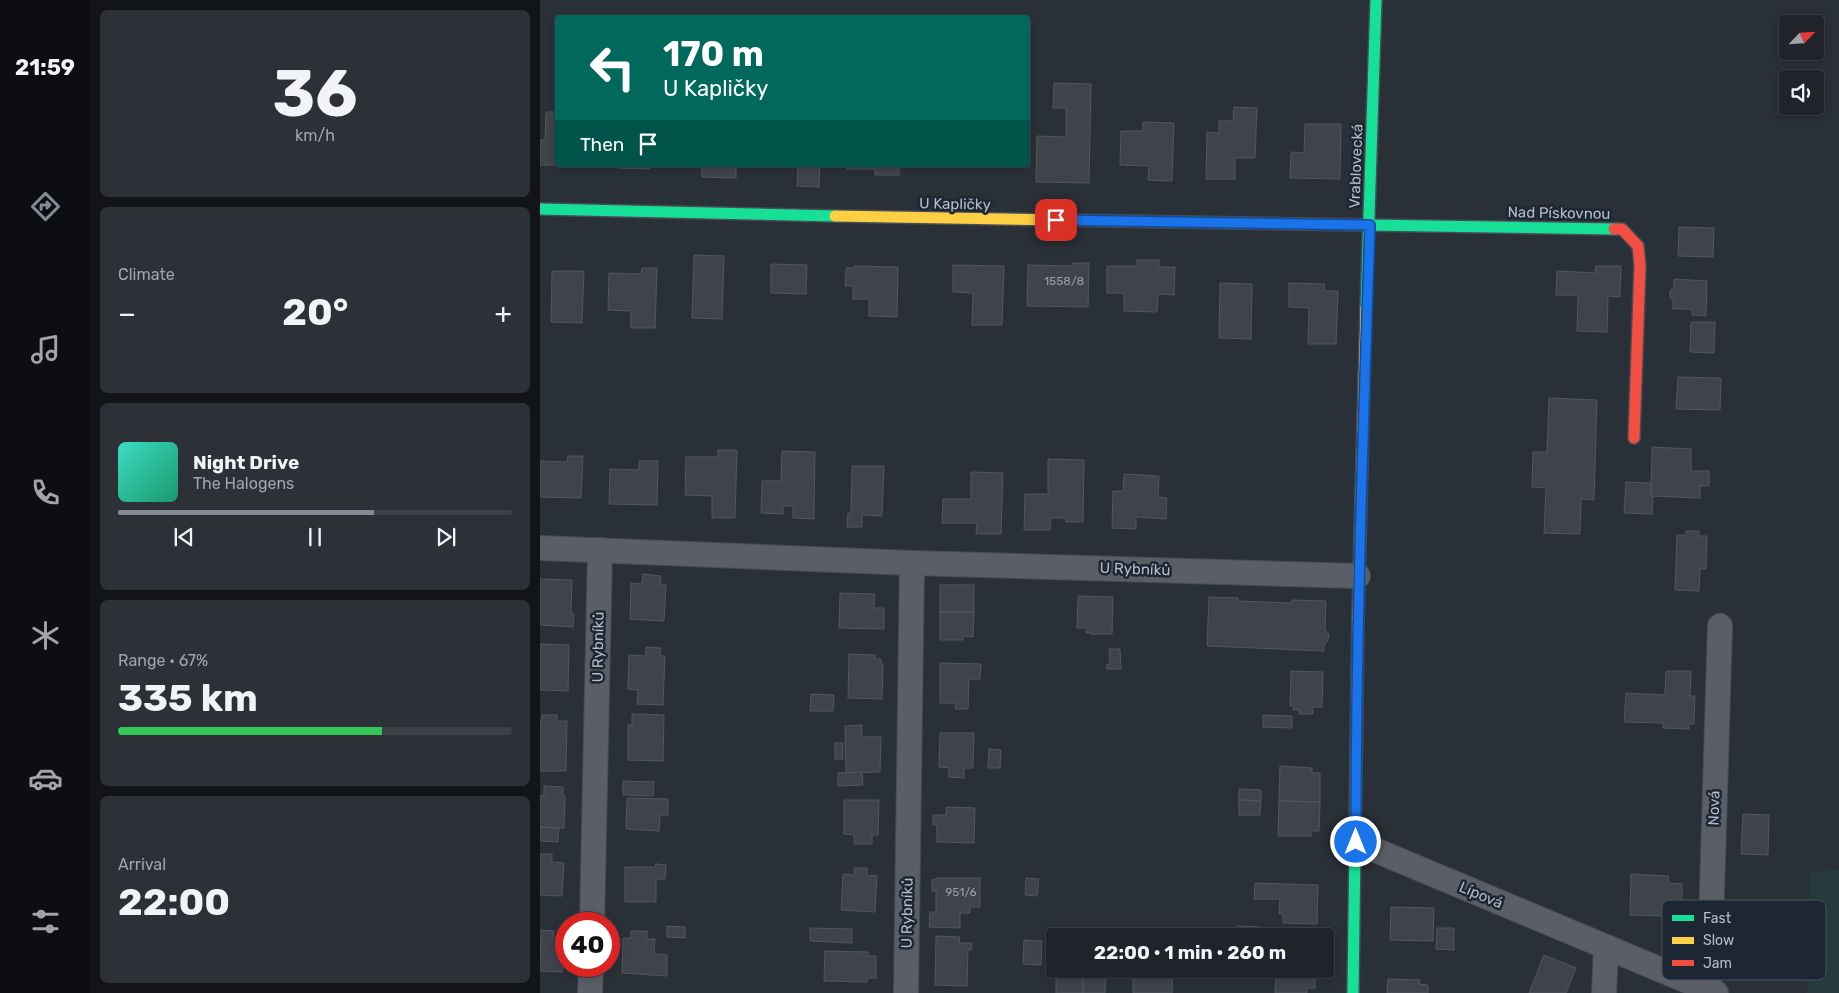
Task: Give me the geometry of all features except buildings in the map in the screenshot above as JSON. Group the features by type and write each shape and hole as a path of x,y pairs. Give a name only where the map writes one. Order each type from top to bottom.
{"street":[{"name":"Vrablovecká","path":"1352,993 1356,842 1358,576 1376,0"},
{"name":"U Kapličky","path":"540,209 928,218 1370,225"},
{"name":"Nad Pískovnou","path":"1370,225 1622,230 1638,246 1640,265 1634,438"},
{"name":"U Rybníků","path":"540,548 1358,576"},
{"name":"U Rybníků","path":"592,912 600,550"},
{"name":"U Rybníků","path":"906,993 912,562"},
{"name":"Nová","path":"1714,900 1720,626"},
{"name":"Lípová","path":"1356,842 1662,971"},
{"path":"1604,993 1606,948"},
{"path":"590,993 591,977"},
{"name":"Lípová","path":"1683,980 1712,992"}],"green space":[{"path":"1810,870 1813,872 1839,870 1839,993 1807,993 1807,980 1826,980 1826,900 1809,900"}],"traffic: fast":[{"path":"1366,309 1376,0"},
{"path":"540,209 835,216"},
{"path":"1120,221 1614,229"},
{"path":"1353,993 1358,618"}],"traffic: slow":[{"path":"835,216 1120,221"},
{"path":"1358,618 1366,309"}],"traffic: jam":[{"path":"1614,229 1622,229 1638,246 1640,265 1634,438"}],"route":[{"path":"1056,220 1370,225 1358,576 1356,842"}]}
